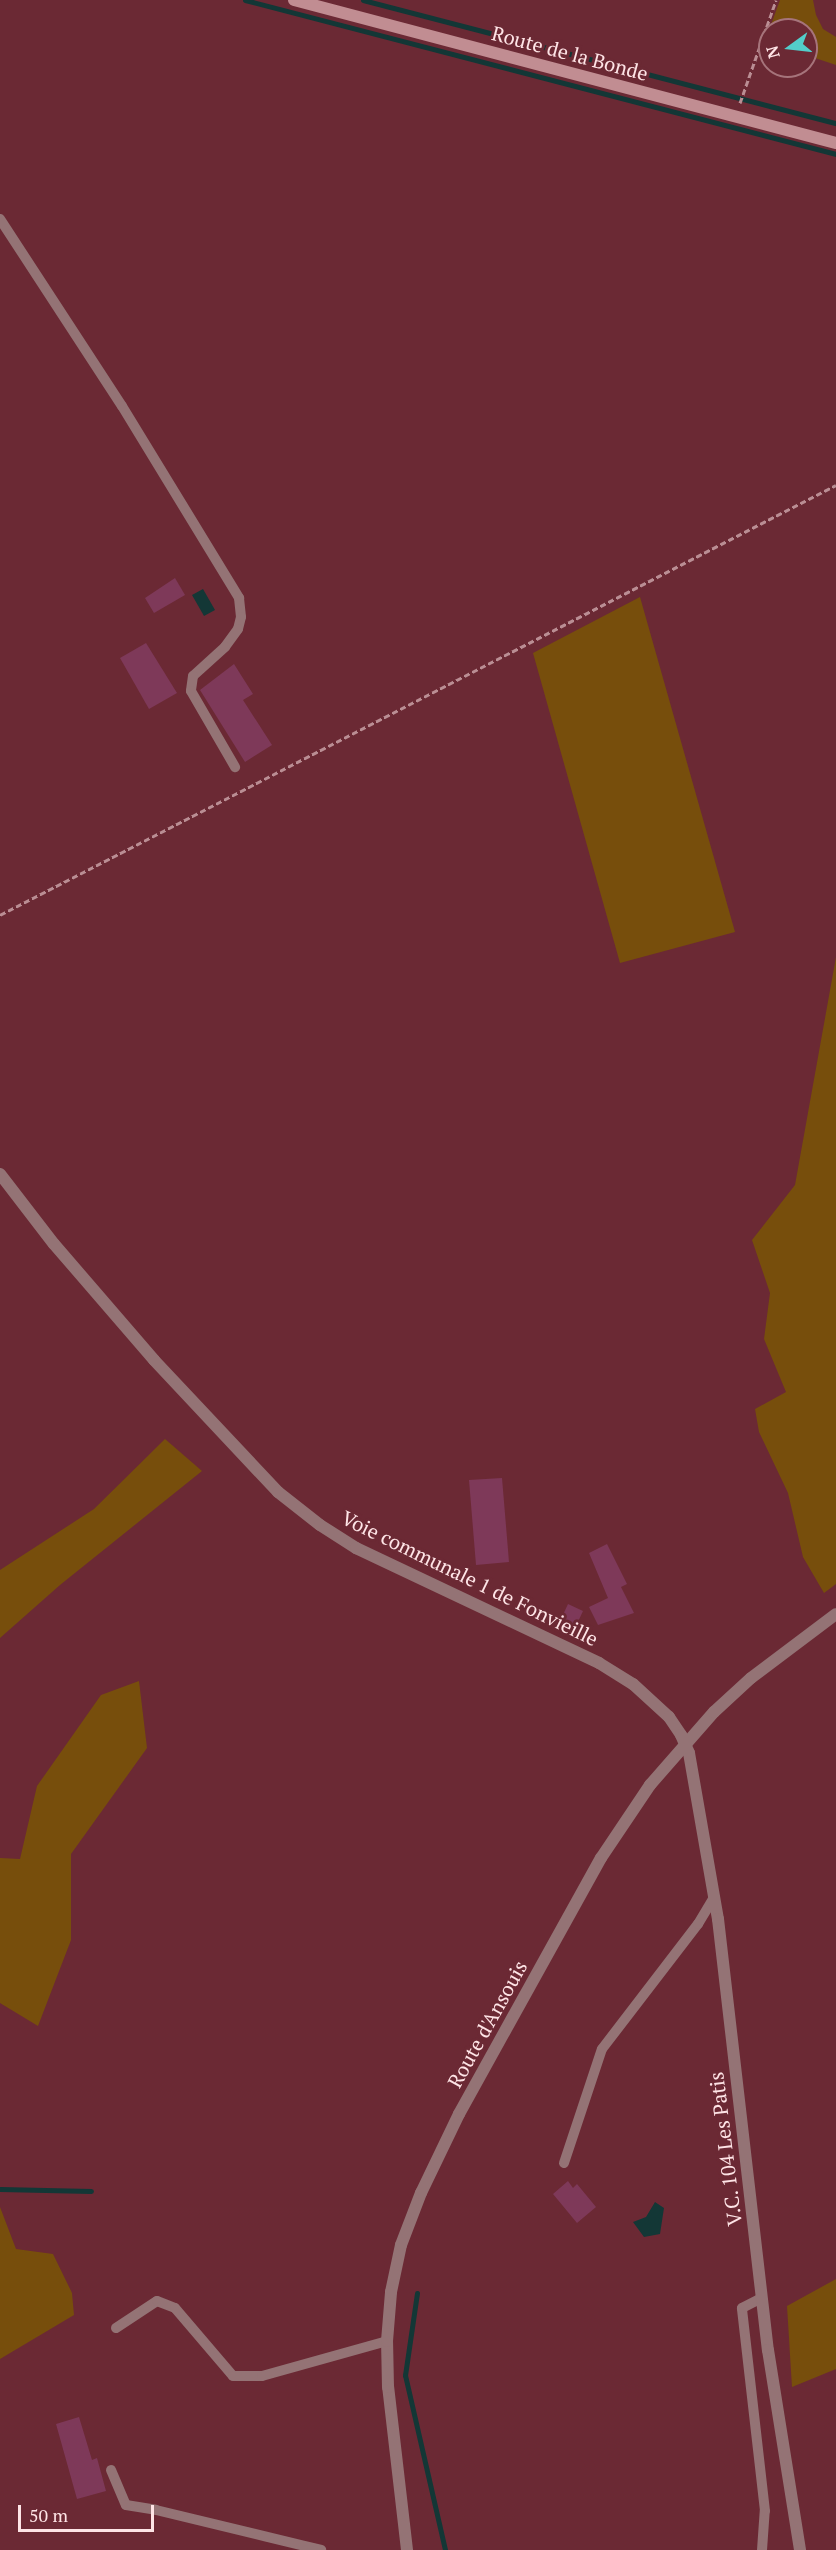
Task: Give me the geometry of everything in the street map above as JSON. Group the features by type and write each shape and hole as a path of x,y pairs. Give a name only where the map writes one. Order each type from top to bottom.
{"main road":[{"name":"Route de la Bonde","path":"294,0 836,143"}],"street":[{"name":"Voie communale 1 de Fonvieille","path":"0,1174 54,1244 154,1360 278,1492 320,1525 356,1548 599,1663 633,1684 669,1717 686,1744"},
{"name":"Route d'Ansouis","path":"407,2550 388,2387 387,2341 391,2292 401,2245 421,2193 459,2114 601,1858 650,1785 714,1712 751,1678 836,1614"},
{"name":"V.C. 104 Les Patis","path":"686,1744 714,1897 762,2298 800,2550"}],"lane":[{"path":"0,219 122,406 239,598 241,617 238,629 225,647 193,676 191,691 235,767"},
{"path":"564,2163 602,2049 698,1924 714,1897"},
{"path":"762,2298 742,2308 765,2511 762,2550"},
{"path":"116,2328 157,2301 175,2308 233,2376 262,2376 387,2341"},
{"path":"111,2470 126,2505 156,2510 321,2550"}],"path":[{"path":"735,116 776,0"},
{"path":"0,915 836,484"}],"shaded area":[{"path":"780,0 813,0 818,18 773,18"},
{"path":"818,19 823,29 836,37 836,65 818,59"},
{"path":"640,597 735,932 620,963 533,653"},
{"path":"836,957 836,1584 824,1593 803,1557 788,1493 759,1432 755,1409 786,1392 764,1339 770,1293 752,1240 795,1185"},
{"path":"165,1439 202,1471 60,1585 0,1638 0,1570 94,1509"},
{"path":"139,1681 147,1748 71,1854 71,1940 38,2026 0,2003 0,1858 20,1859 37,1786 101,1695"},
{"path":"0,2207 16,2249 53,2254 72,2293 74,2315 0,2359"},
{"path":"836,2279 836,2369 792,2387 787,2306"}],"water":[{"path":"203,589 215,610 204,616 192,595"},
{"path":"655,2202 664,2208 660,2234 644,2237 633,2222 646,2217"}],"building":[{"path":"175,578 185,595 154,613 145,598"},
{"path":"146,643 177,693 149,709 120,658"},
{"path":"234,664 253,694 243,700 272,745 245,762 200,690"},
{"path":"502,1478 509,1562 476,1565 469,1480"},
{"path":"607,1544 627,1584 621,1587 634,1613 598,1625 589,1607 608,1598 589,1553"},
{"path":"568,1604 583,1611 576,1626 561,1619"},
{"path":"568,2181 573,2188 577,2184 596,2207 577,2223 553,2194"},
{"path":"79,2417 92,2460 97,2458 106,2491 77,2499 56,2424"}],"waterway":[{"path":"245,0 836,154"},
{"path":"363,0 836,123"},
{"path":"0,2189 91,2191"},
{"path":"417,2293 405,2375 445,2550"}]}
